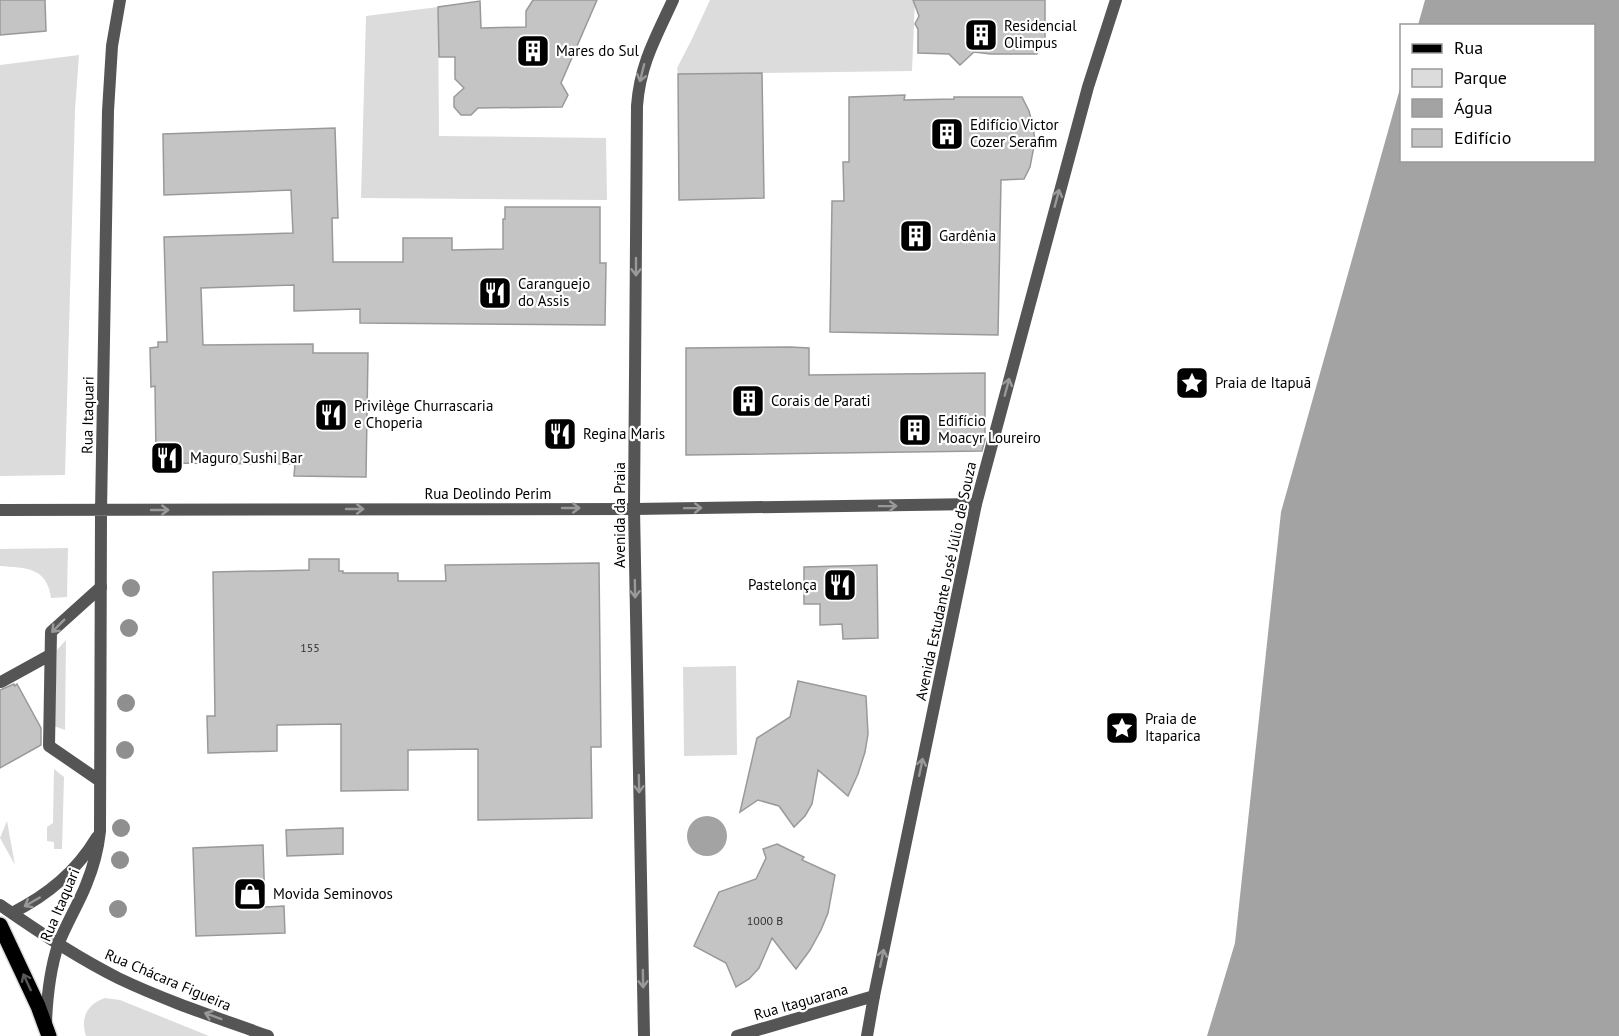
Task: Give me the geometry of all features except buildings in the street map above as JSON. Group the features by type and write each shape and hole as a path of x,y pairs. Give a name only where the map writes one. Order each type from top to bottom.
{"main road":[{"path":"0,925 48,1032"}],"street":[{"name":"Rua Itaquari","path":"48,1032 47,996 52,965 66,925 86,886 93,866 100,831 101,511 109,78 120,0"},
{"name":"Avenida da Praia","path":"644,1036 634,509 638,90 645,59 673,0"},
{"name":"Avenida Estudante José Júlio de Souza","path":"867,1036 976,504 1088,87 1116,0"},
{"name":"Rua Deolindo Perim","path":"0,510 634,509 976,504"},
{"path":"100,781 49,746 51,632 101,587"},
{"path":"1,682 50,655"},
{"name":"Rua Itaquari","path":"12,913 36,901 74,870 89,851 100,831"},
{"name":"Rua Chácara Figueira","path":"0,905 59,944 118,978 268,1036"},
{"name":"Rua Itaguarana","path":"737,1036 874,996"}],"green space":[{"path":"710,0 915,0 912,71 678,74 677,68"},
{"path":"438,7 439,136 606,138 607,200 361,198 366,16"},
{"path":"79,55 75,110 65,475 0,476 0,65"},
{"path":"68,548 67,597 51,598 45,580 34,571 0,566 0,549"},
{"path":"66,640 65,730 54,726 57,650"},
{"path":"736,666 737,755 684,756 683,667"},
{"path":"54,769 64,777 62,849 54,849 54,842 47,841 47,827 53,823"},
{"path":"7,821 15,865 0,838"},
{"path":"105,998 120,1000 209,1036 86,1036 84,1023 86,1012"}],"water":[{"path":"1425,0 1619,0 1619,1036 1207,1036 1235,943 1281,512 1400,89 1400,162 1595,162 1595,24 1418,24"},
{"path":"707,816 721,822 727,836 721,850 707,856 693,850 687,836 693,822"}],"place":[{"name":"Residencial Olimpus","path":"981,35"},
{"name":"Mares do Sul","path":"533,51"},
{"name":"Edifício Victor Cozer Serafim","path":"947,134"},
{"name":"Gardênia","path":"916,236"},
{"name":"Caranguejo do Assis","path":"495,293"},
{"name":"Praia de Itapuã","path":"1192,383"},
{"name":"Corais de Parati","path":"748,401"},
{"name":"Privilège Churrascaria e Choperia","path":"331,415"},
{"name":"Edifício Moacyr Loureiro","path":"915,430"},
{"name":"Regina Maris","path":"560,434"},
{"name":"Maguro Sushi Bar","path":"167,458"},
{"name":"Pastelonça","path":"840,585"},
{"name":"Praia de Itaparica","path":"1122,728"},
{"name":"Movida Seminovos","path":"250,894"}]}
